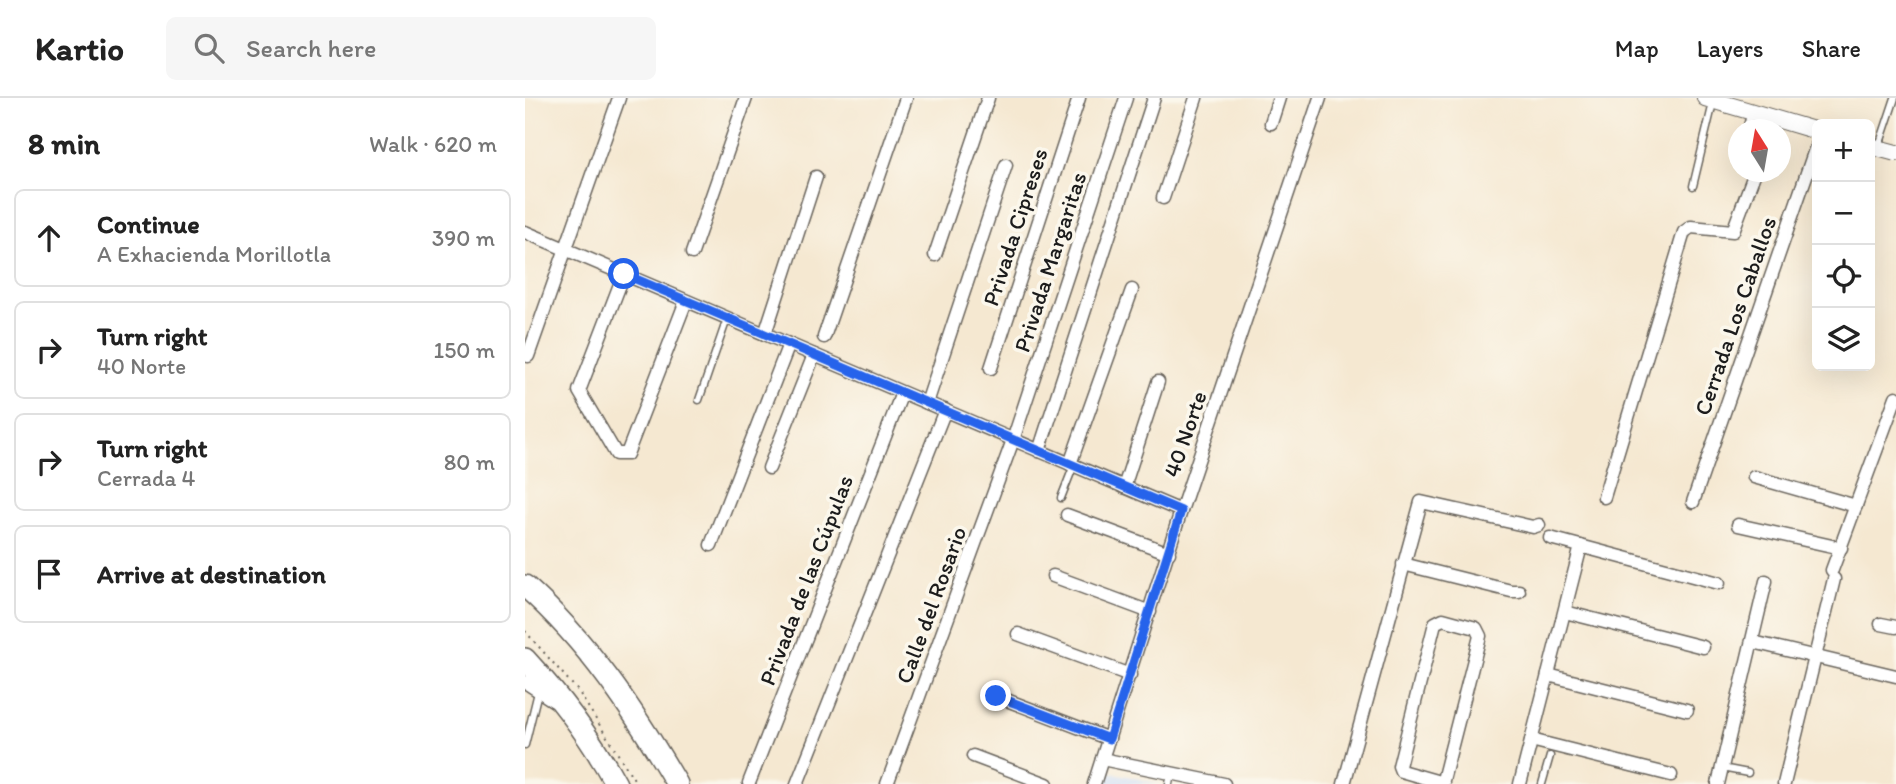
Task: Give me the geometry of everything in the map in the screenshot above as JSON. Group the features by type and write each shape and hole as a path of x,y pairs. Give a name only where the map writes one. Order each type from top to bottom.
{"highway":[{"path":"525,586 568,627 624,696 677,784"},
{"path":"525,659 568,709 600,754 616,784"}],"street":[{"path":"529,356 619,98"},
{"path":"692,253 746,98"},
{"path":"824,337 906,98"},
{"path":"935,256 988,98"},
{"name":"Privada Cipreses","path":"991,368 1079,98"},
{"name":"Privada Margaritas","path":"1013,440 1126,98"},
{"path":"1039,451 1058,387 1089,306 1154,98"},
{"path":"1163,198 1196,98"},
{"path":"1271,123 1279,98"},
{"name":"40 Norte","path":"1094,784 1170,554 1181,511 1320,98"},
{"path":"1709,99 1751,111 1763,119"},
{"path":"1791,127 1812,130"},
{"path":"1875,147 1896,153"},
{"name":"Cerrada Los Caballos","path":"1693,502 1812,158"},
{"path":"927,403 1006,165"},
{"path":"765,334 816,177"},
{"path":"1604,497 1683,232 1691,227 1733,231 1751,182"},
{"path":"525,232 1181,511"},
{"path":"624,274 579,391 616,454 627,454 686,301"},
{"path":"1072,465 1132,289"},
{"path":"711,545 789,344"},
{"path":"769,468 814,355"},
{"path":"1124,487 1158,382"},
{"name":"Privada de las Cúpulas","path":"749,783 902,393"},
{"path":"1784,784 1817,656 1833,575 1856,506 1894,411 1896,397"},
{"path":"797,784 945,411"},
{"name":"Calle del Rosario","path":"887,784 1013,440"},
{"path":"1754,477 1856,506"},
{"path":"1344,784 1421,502 1533,527 1539,525"},
{"path":"1067,515 1170,554"},
{"path":"1738,525 1841,548"},
{"path":"1550,538 1719,583"},
{"path":"1520,784 1581,546"},
{"path":"1403,564 1511,592 1519,591"},
{"path":"1053,576 1150,612"},
{"path":"1718,784 1766,581"},
{"path":"1565,612 1703,648"},
{"path":"1438,620 1476,628 1480,636 1437,783 1401,771 1399,766 1438,620"},
{"path":"1881,624 1896,627"},
{"path":"1018,634 1130,675"},
{"path":"1753,642 1896,676"},
{"path":"1548,675 1687,710"},
{"path":"525,682 568,709"},
{"path":"996,696 1109,739"},
{"path":"1531,740 1671,775"},
{"path":"973,756 1047,784"},
{"path":"1102,759 1170,779 1224,784"}],"lane":[{"path":"1875,145 1895,98"},
{"path":"1693,186 1709,99"},
{"path":"1749,119 1751,111"},
{"path":"699,400 728,318"},
{"path":"1061,498 1072,465"},
{"path":"525,745 538,691"},
{"path":"1542,784 1550,756"},
{"path":"1722,768 1748,773"}],"path":[{"path":"525,631 579,691 637,784"}],"shaded area":[{"path":"1106,771 1161,784 1100,784"}],"route":[{"path":"624,274 1181,511 1170,554 1109,739 996,696"}]}
